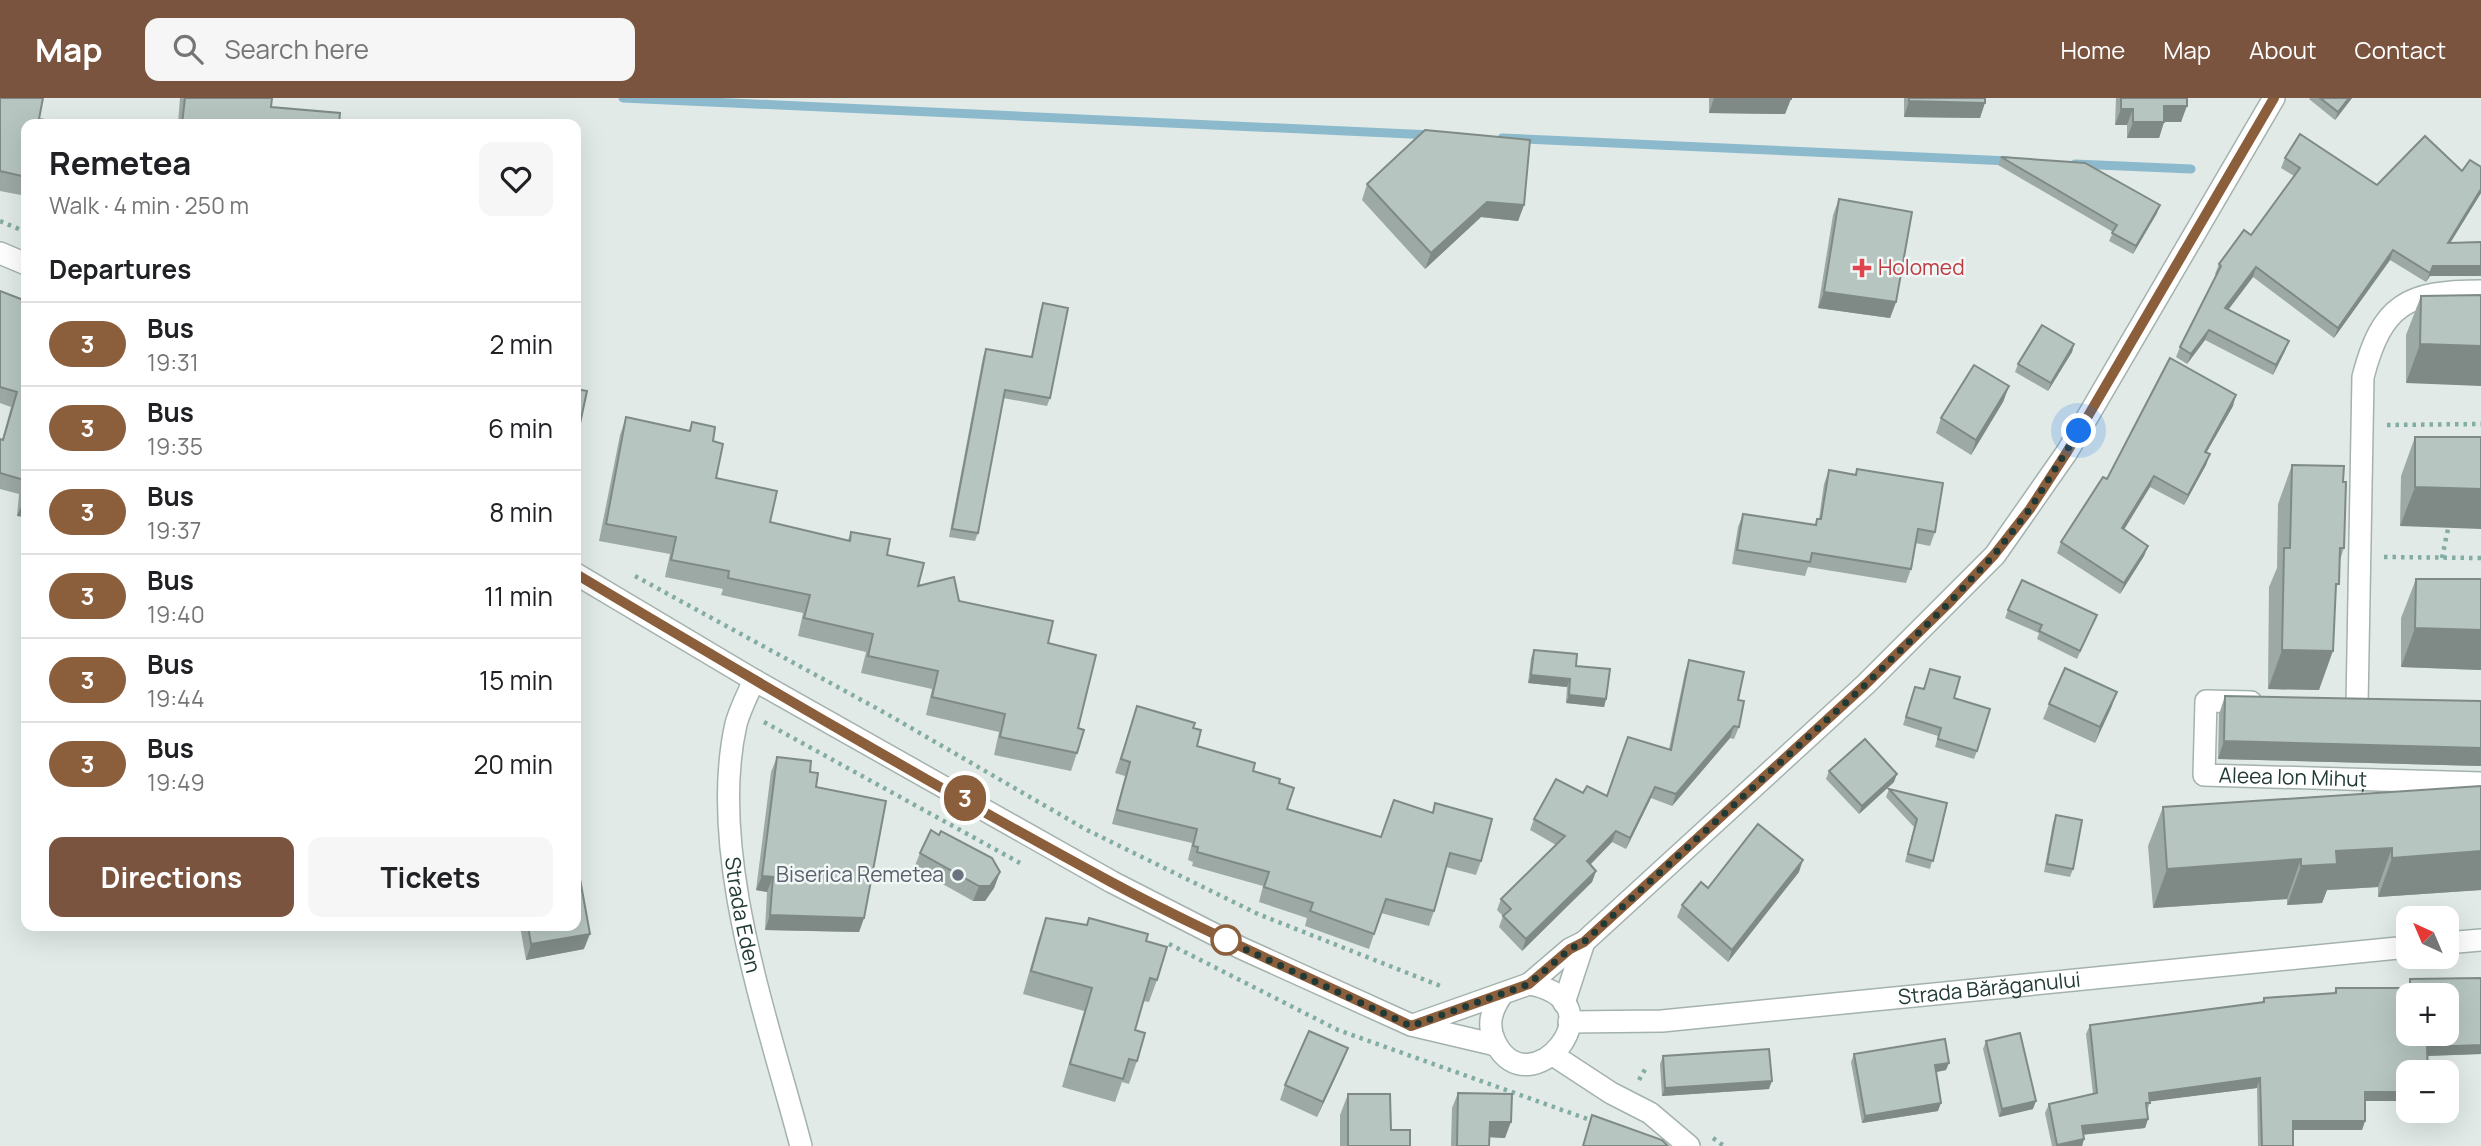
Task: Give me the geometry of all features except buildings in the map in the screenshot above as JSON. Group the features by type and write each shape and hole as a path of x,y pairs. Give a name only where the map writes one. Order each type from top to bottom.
{"street":[{"path":"1411,1026 1529,984 1570,949 1584,942 1866,684 1994,555 2030,509 2067,452 2274,98"},
{"path":"0,253 21,262"},
{"path":"2357,705 2363,377 2373,340 2391,312 2439,292 2481,291"},
{"path":"581,577 754,680 1112,882 1241,948 1411,1026 1496,1045 1516,1061 1542,1061 1562,1046 1566,1012 1584,942"},
{"name":"Strada Eden","path":"754,680 737,722 731,760 730,829 743,921 801,1146"},
{"name":"Aleea Ion Mihuț","path":"2274,703 2206,701 2204,775 2481,783"},
{"path":"2329,704 2385,705"},
{"path":"2459,942 2481,940"},
{"name":"Strada Bărăganului","path":"1566,1012 1662,1021 2396,948"},
{"path":"1529,984 1544,987 1566,1012"},
{"path":"1496,1045 1490,1020 1501,996"},
{"path":"1553,1055 1611,1093 1650,1113 1689,1146"}],"path":[{"path":"0,221 21,230"},
{"path":"2362,425 2481,424"},
{"path":"2442,558 2449,522"},
{"path":"2360,556 2481,558"},
{"path":"624,569 887,714 1085,829 1258,915 1448,989"},
{"path":"1338,1030 1600,1123"},
{"path":"1636,1085 1647,1066"}],"waterway":[{"path":"623,98 1432,135"},
{"path":"1502,138 2009,161"},
{"path":"2075,164 2191,169"}],"bus line":[{"name":"3","path":"581,577 754,680 1112,882 1241,948 1411,1026 1529,984 1570,949 1584,942 1866,684 1994,555 2030,509 2067,452 2274,98"}],"place":[{"name":"Holomed","path":"1862,268"},
{"name":"Biserica Remetea","path":"958,875"}],"route":[{"path":"1226,940 1219,937 1411,1026 1529,984 1570,949 1584,942 1866,684 1947,605 1994,555 2030,509 2079,431"}]}
